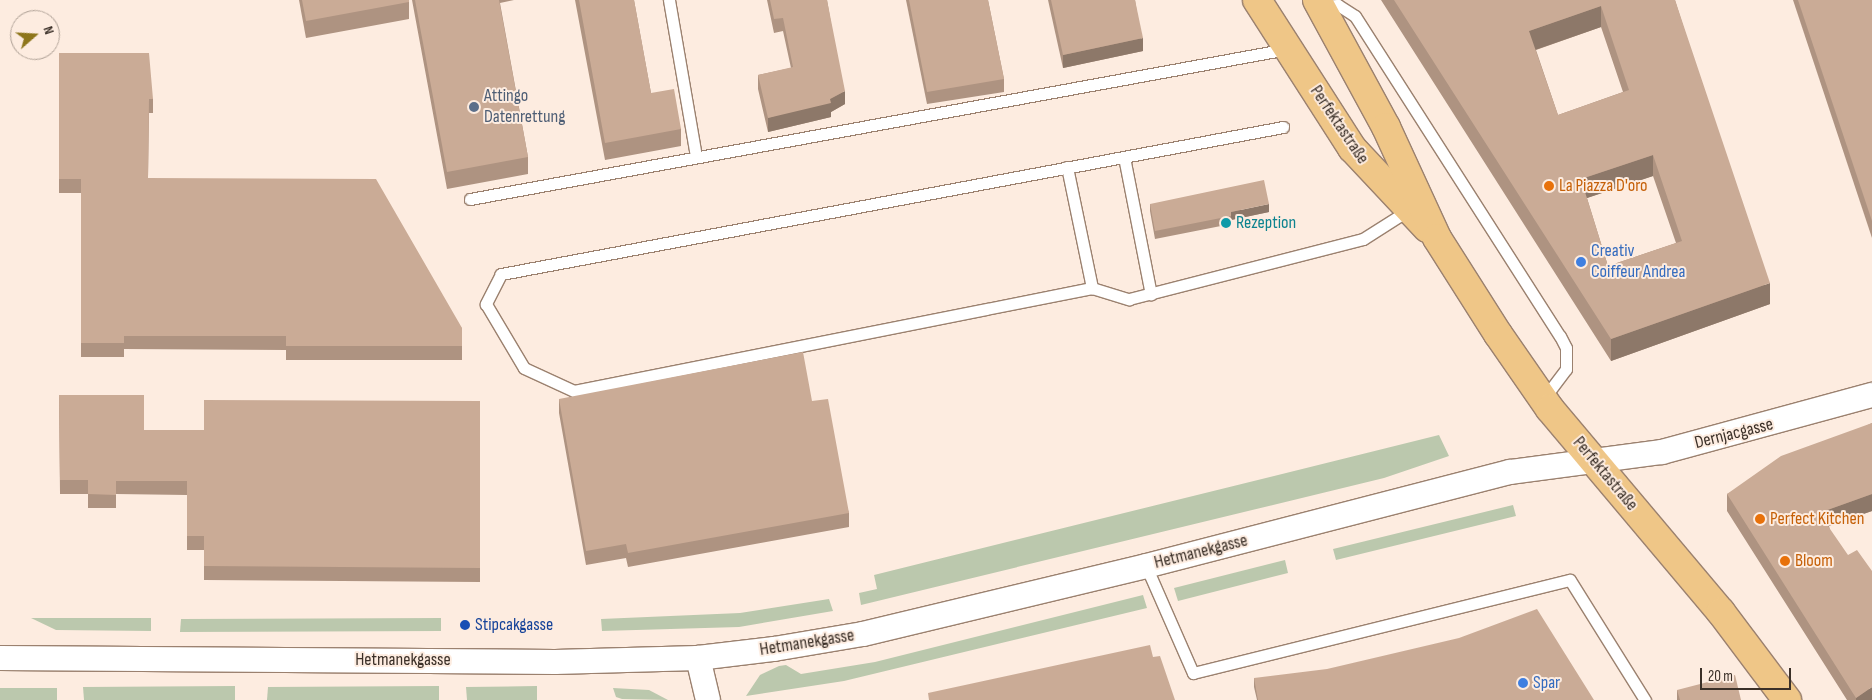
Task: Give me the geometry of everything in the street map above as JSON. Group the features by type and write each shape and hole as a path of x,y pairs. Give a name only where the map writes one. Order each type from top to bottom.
{"main road":[{"name":"Perfektastraße","path":"1257,0 1352,148 1407,211 1437,238"},
{"name":"Perfektastraße","path":"1318,3 1386,126 1437,238 1544,400 1721,612 1786,700"}],"street":[{"name":"Dernjacgasse","path":"1594,462 1662,452 1872,395"},
{"name":"Hetmanekgasse","path":"0,658 555,662 698,658 863,634 1146,566 1510,472 1594,462"},
{"path":"698,658 708,700"}],"lane":[{"path":"669,0 696,157"},
{"path":"1318,3 1338,4 1355,16 1560,336 1566,348 1566,370 1544,400"},
{"path":"470,199 1288,48"},
{"path":"1283,127 500,274 486,304 524,368 574,391 1092,288 1129,299 1362,239 1407,211"},
{"path":"1124,156 1151,294"},
{"path":"1067,167 1092,288"},
{"path":"1146,566 1193,674 1570,580 1645,700"}],"green space":[{"path":"1439,435 1449,456 1384,478 861,605 859,593 877,589 874,575"},
{"path":"1513,505 1516,516 1336,560 1333,549"},
{"path":"1285,560 1288,573 1178,601 1174,588"},
{"path":"1143,595 1147,608 844,681 746,696 760,675 779,666 786,665 801,674 875,662"},
{"path":"829,599 833,611 739,627 602,631 601,619 740,613"},
{"path":"31,618 151,618 151,631 56,630"},
{"path":"441,618 441,631 180,632 181,619"},
{"path":"235,686 235,700 84,700 83,687"},
{"path":"439,686 439,700 267,700 268,687"},
{"path":"537,686 537,700 467,700 466,687"},
{"path":"0,688 57,688 57,700 0,700"},
{"path":"613,688 649,690 668,700 622,699 616,697"}],"building":[{"path":"302,0 409,0 409,2 306,21"},
{"path":"415,0 499,0 528,157 447,172"},
{"path":"579,0 634,0 651,93 674,89 681,129 605,143"},
{"path":"770,0 827,0 845,91 830,99 831,103 768,118 758,75 793,67 783,18 774,19"},
{"path":"909,0 988,0 1004,79 927,92"},
{"path":"1051,0 1135,0 1143,38 1063,55"},
{"path":"1394,0 1675,0 1770,283 1611,339","holes":["1601,6 1629,90 1558,115 1529,31","1653,155 1682,241 1608,266 1581,179"]},
{"path":"1798,0 1872,0 1872,221"},
{"path":"60,53 149,53 153,99 149,99 148,178 376,179 462,328 462,346 286,346 286,336 124,336 124,343 81,343 81,179 59,179"},
{"path":"1264,180 1269,204 1231,212 1231,216 1155,231 1150,204"},
{"path":"803,352 812,401 828,399 849,513 628,553 626,544 586,551 559,399"},
{"path":"59,395 144,395 144,430 204,430 204,400 480,401 480,568 204,566 204,536 187,536 187,481 116,481 116,495 88,494 88,480 60,480"},
{"path":"1872,423 1872,494 1819,513 1848,555 1857,550 1872,571 1872,687 1856,698 1727,494 1781,456"},
{"path":"1537,609 1594,700 1258,700 1254,678 1327,669 1459,638"},
{"path":"1150,645 1153,657 1160,656 1175,700 929,700 928,693"},
{"path":"1735,675 1741,700 1680,700 1677,690"}],"place":[{"name":"Attingo Datenrettung","path":"474,107"},
{"name":"La Piazza D'oro","path":"1549,186"},
{"name":"Rezeption","path":"1226,223"},
{"name":"Creativ Coiffeur Andrea","path":"1581,262"},
{"name":"Perfect Kitchen","path":"1760,519"},
{"name":"Bloom","path":"1785,561"},
{"name":"Stipcakgasse","path":"465,625"},
{"name":"Spar","path":"1523,683"}]}
